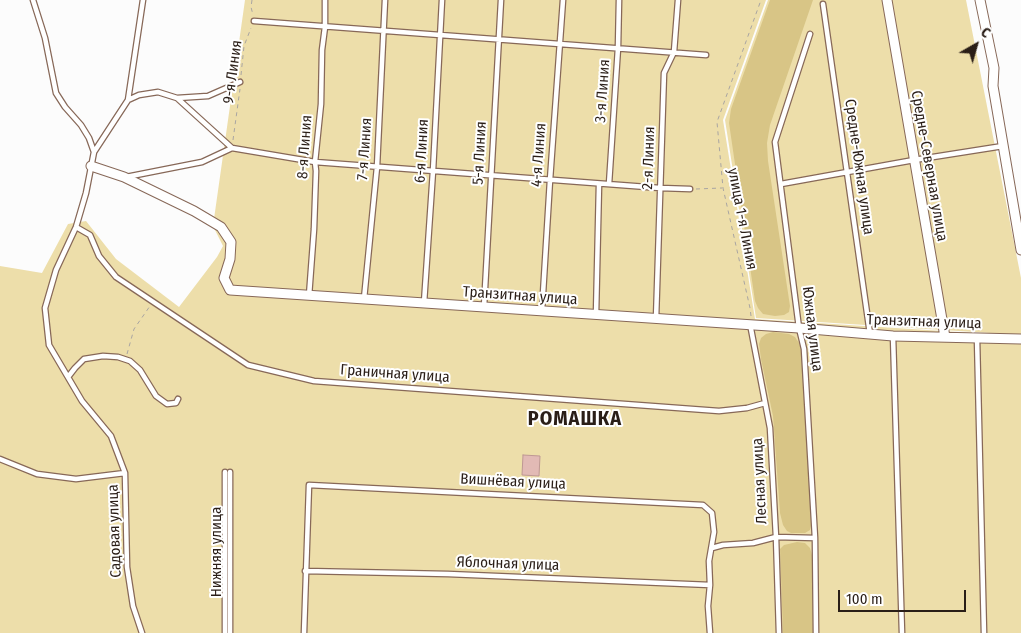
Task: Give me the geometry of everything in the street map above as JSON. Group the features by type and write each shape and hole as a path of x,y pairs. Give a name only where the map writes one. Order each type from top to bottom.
{"street":[{"name":"Средне-Северная улица","path":"887,0 945,337"},
{"path":"980,0 994,68 993,86 1021,250"},
{"name":"Транзитная улица","path":"91,166 124,177 194,211 221,227 231,242 230,259 224,278 230,290 893,336 1021,339"}],"lane":[{"path":"33,0 45,38 56,93 65,107 81,125 89,138 94,152"},
{"path":"94,152 128,100 143,0"},
{"name":"8-я Линия","path":"309,296 314,230 315,162 321,104 325,0"},
{"name":"7-я Линия","path":"364,299 377,167 386,0"},
{"name":"6-я Линия","path":"424,303 434,171 442,0"},
{"name":"5-я Линия","path":"484,307 501,0"},
{"name":"4-я Линия","path":"542,311 563,0"},
{"name":"3-я Линия","path":"609,184 618,48 619,0"},
{"name":"2-я Линия","path":"656,319 664,73 674,52 678,0"},
{"name":"Средне-Южная улица","path":"823,4 870,334"},
{"path":"254,21 706,55"},
{"name":"Южная улица","path":"810,34 775,142 799,328 804,349 815,538 816,633"},
{"path":"128,100 139,95 158,92 177,98 208,96 240,82"},
{"path":"177,98 232,148 315,162 598,184 690,189"},
{"path":"781,184 1003,146"},
{"path":"124,177 202,162 232,148"},
{"name":"Садовая улица","path":"94,152 86,193 76,227 56,270 45,308 49,345 82,401 112,436 126,473 127,567 132,606 142,633"},
{"path":"596,315 598,184"},
{"name":"Граничная улица","path":"76,227 90,235 100,256 116,277 248,365 314,380 719,411 747,408 765,403"},
{"name":"Лесная улица","path":"751,327 770,428 779,633"},
{"path":"893,336 902,633"},
{"path":"977,338 984,633"},
{"path":"68,377 84,359 103,356 126,360 130,361 140,370 156,396 167,404 176,403 178,399"},
{"path":"0,459 37,474 76,479 126,473"},
{"name":"Нижняя улица","path":"226,633 227,472 230,633"},
{"name":"Вишнёвая улица","path":"305,571 309,485 703,505 712,514 714,532 712,548"},
{"path":"710,633 708,606 710,585 709,561 712,548 723,545 753,543 776,537 815,538"},
{"path":"304,633 305,571"},
{"name":"Яблочная улица","path":"305,571 448,574 710,585"}],"path":[{"name":"9-я Линия","path":"232,148 244,46 254,21 251,7 252,0"},
{"name":"улица 1-я Линия","path":"751,327 750,308 723,188 717,122 761,0"},
{"path":"690,189 723,188"},
{"path":"126,360 134,329 153,302"}],"shaded area":[{"path":"245,0 766,0 723,120 755,319 1021,336 1021,633 0,633 0,266 42,273 68,224 86,221 116,259 179,307 217,257 223,246 213,226"},
{"path":"768,0 966,0 1021,278 1021,335 756,318 725,120"},
{"path":"770,0 813,0 770,125 767,143 768,161 790,306 789,312 784,315 775,316 763,314 755,301 729,123 731,109"},
{"path":"773,332 789,334 795,337 802,352 811,517 810,530 805,533 791,533 787,531 783,525 780,513 773,416 759,344 761,338"},
{"path":"797,542 805,543 810,548 812,555 813,633 783,633 780,549 784,545"}],"building":[{"path":"523,455 540,456 539,476 522,475"}],"district":[{"name":"РОМАШКА","path":"575,419"}]}
